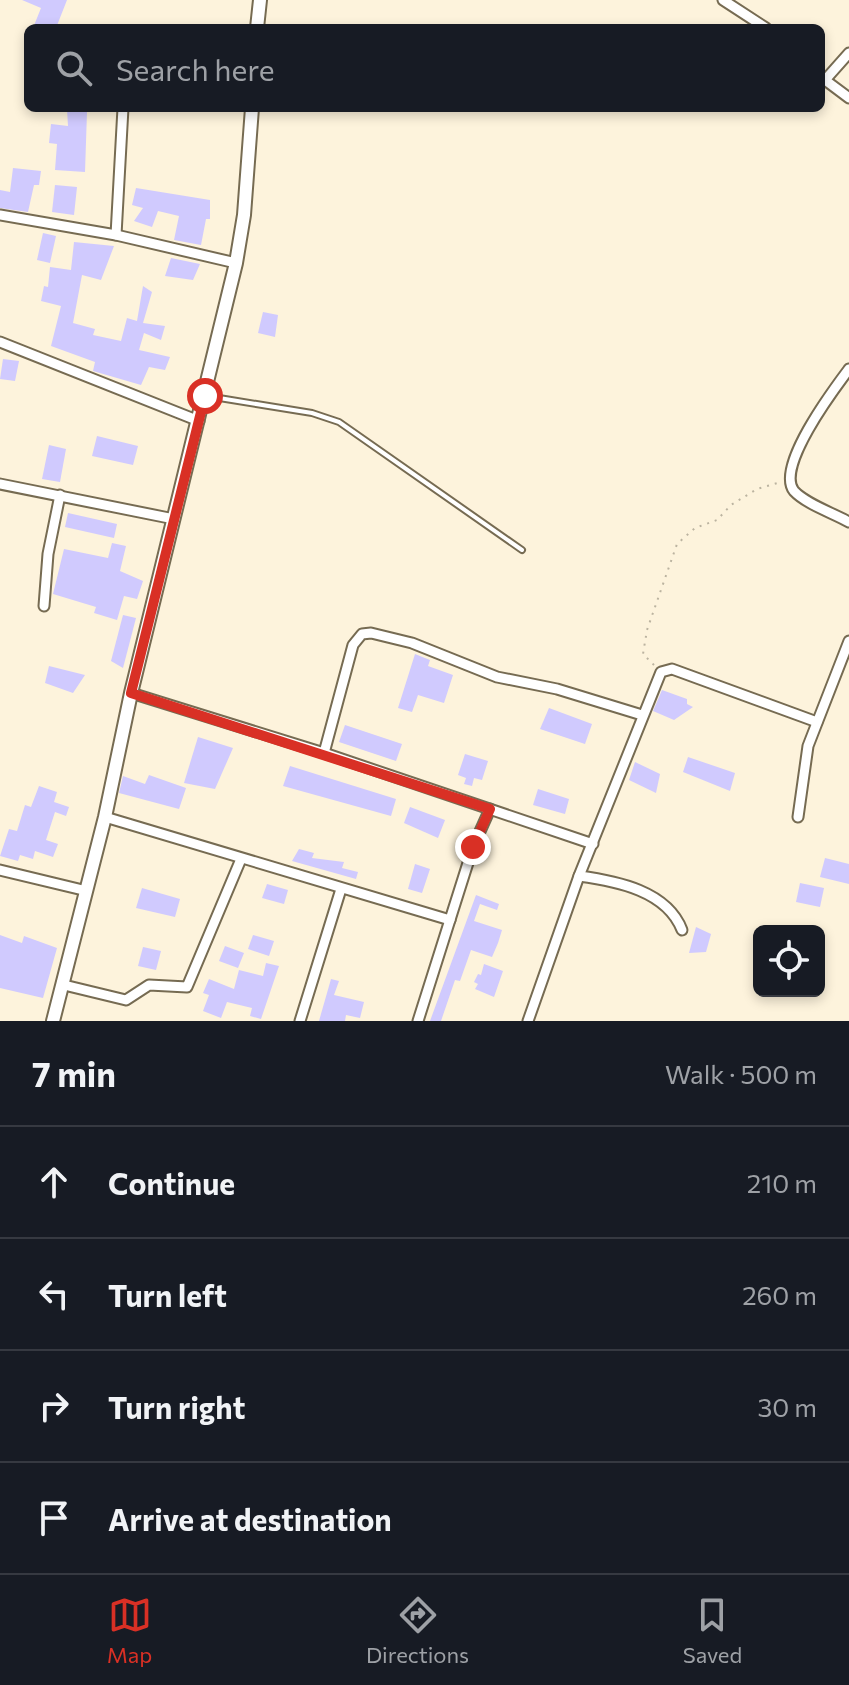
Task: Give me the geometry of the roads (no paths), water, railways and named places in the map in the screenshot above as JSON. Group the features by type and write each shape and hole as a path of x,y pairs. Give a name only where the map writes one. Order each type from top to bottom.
{"street":[{"path":"257,24 260,0"},
{"path":"723,0 760,24"},
{"path":"825,76 849,53"},
{"path":"825,80 849,98"},
{"path":"116,235 123,112"},
{"path":"53,1021 105,817 131,693 236,263 244,215 252,112"},
{"path":"0,215 116,235 236,263"},
{"path":"0,342 199,421"},
{"path":"849,369 802,439 790,480 795,491 849,522"},
{"path":"0,484 174,519"},
{"path":"44,606 48,554 60,495"},
{"path":"324,753 353,645 362,634 371,633 412,643 497,677 557,689 642,715"},
{"path":"798,817 808,746 849,641"},
{"path":"528,1021 579,876 661,672 672,669 817,722"},
{"path":"131,693 324,753 593,844"},
{"path":"418,1021 490,809"},
{"path":"105,817 450,920"},
{"path":"64,985 126,1000 149,985 187,987 241,859"},
{"path":"0,870 87,891"},
{"path":"579,876 610,880 651,895 676,916 682,930"},
{"path":"300,1021 341,889"}],"lane":[{"path":"205,396 312,413 339,422 522,550"}]}
